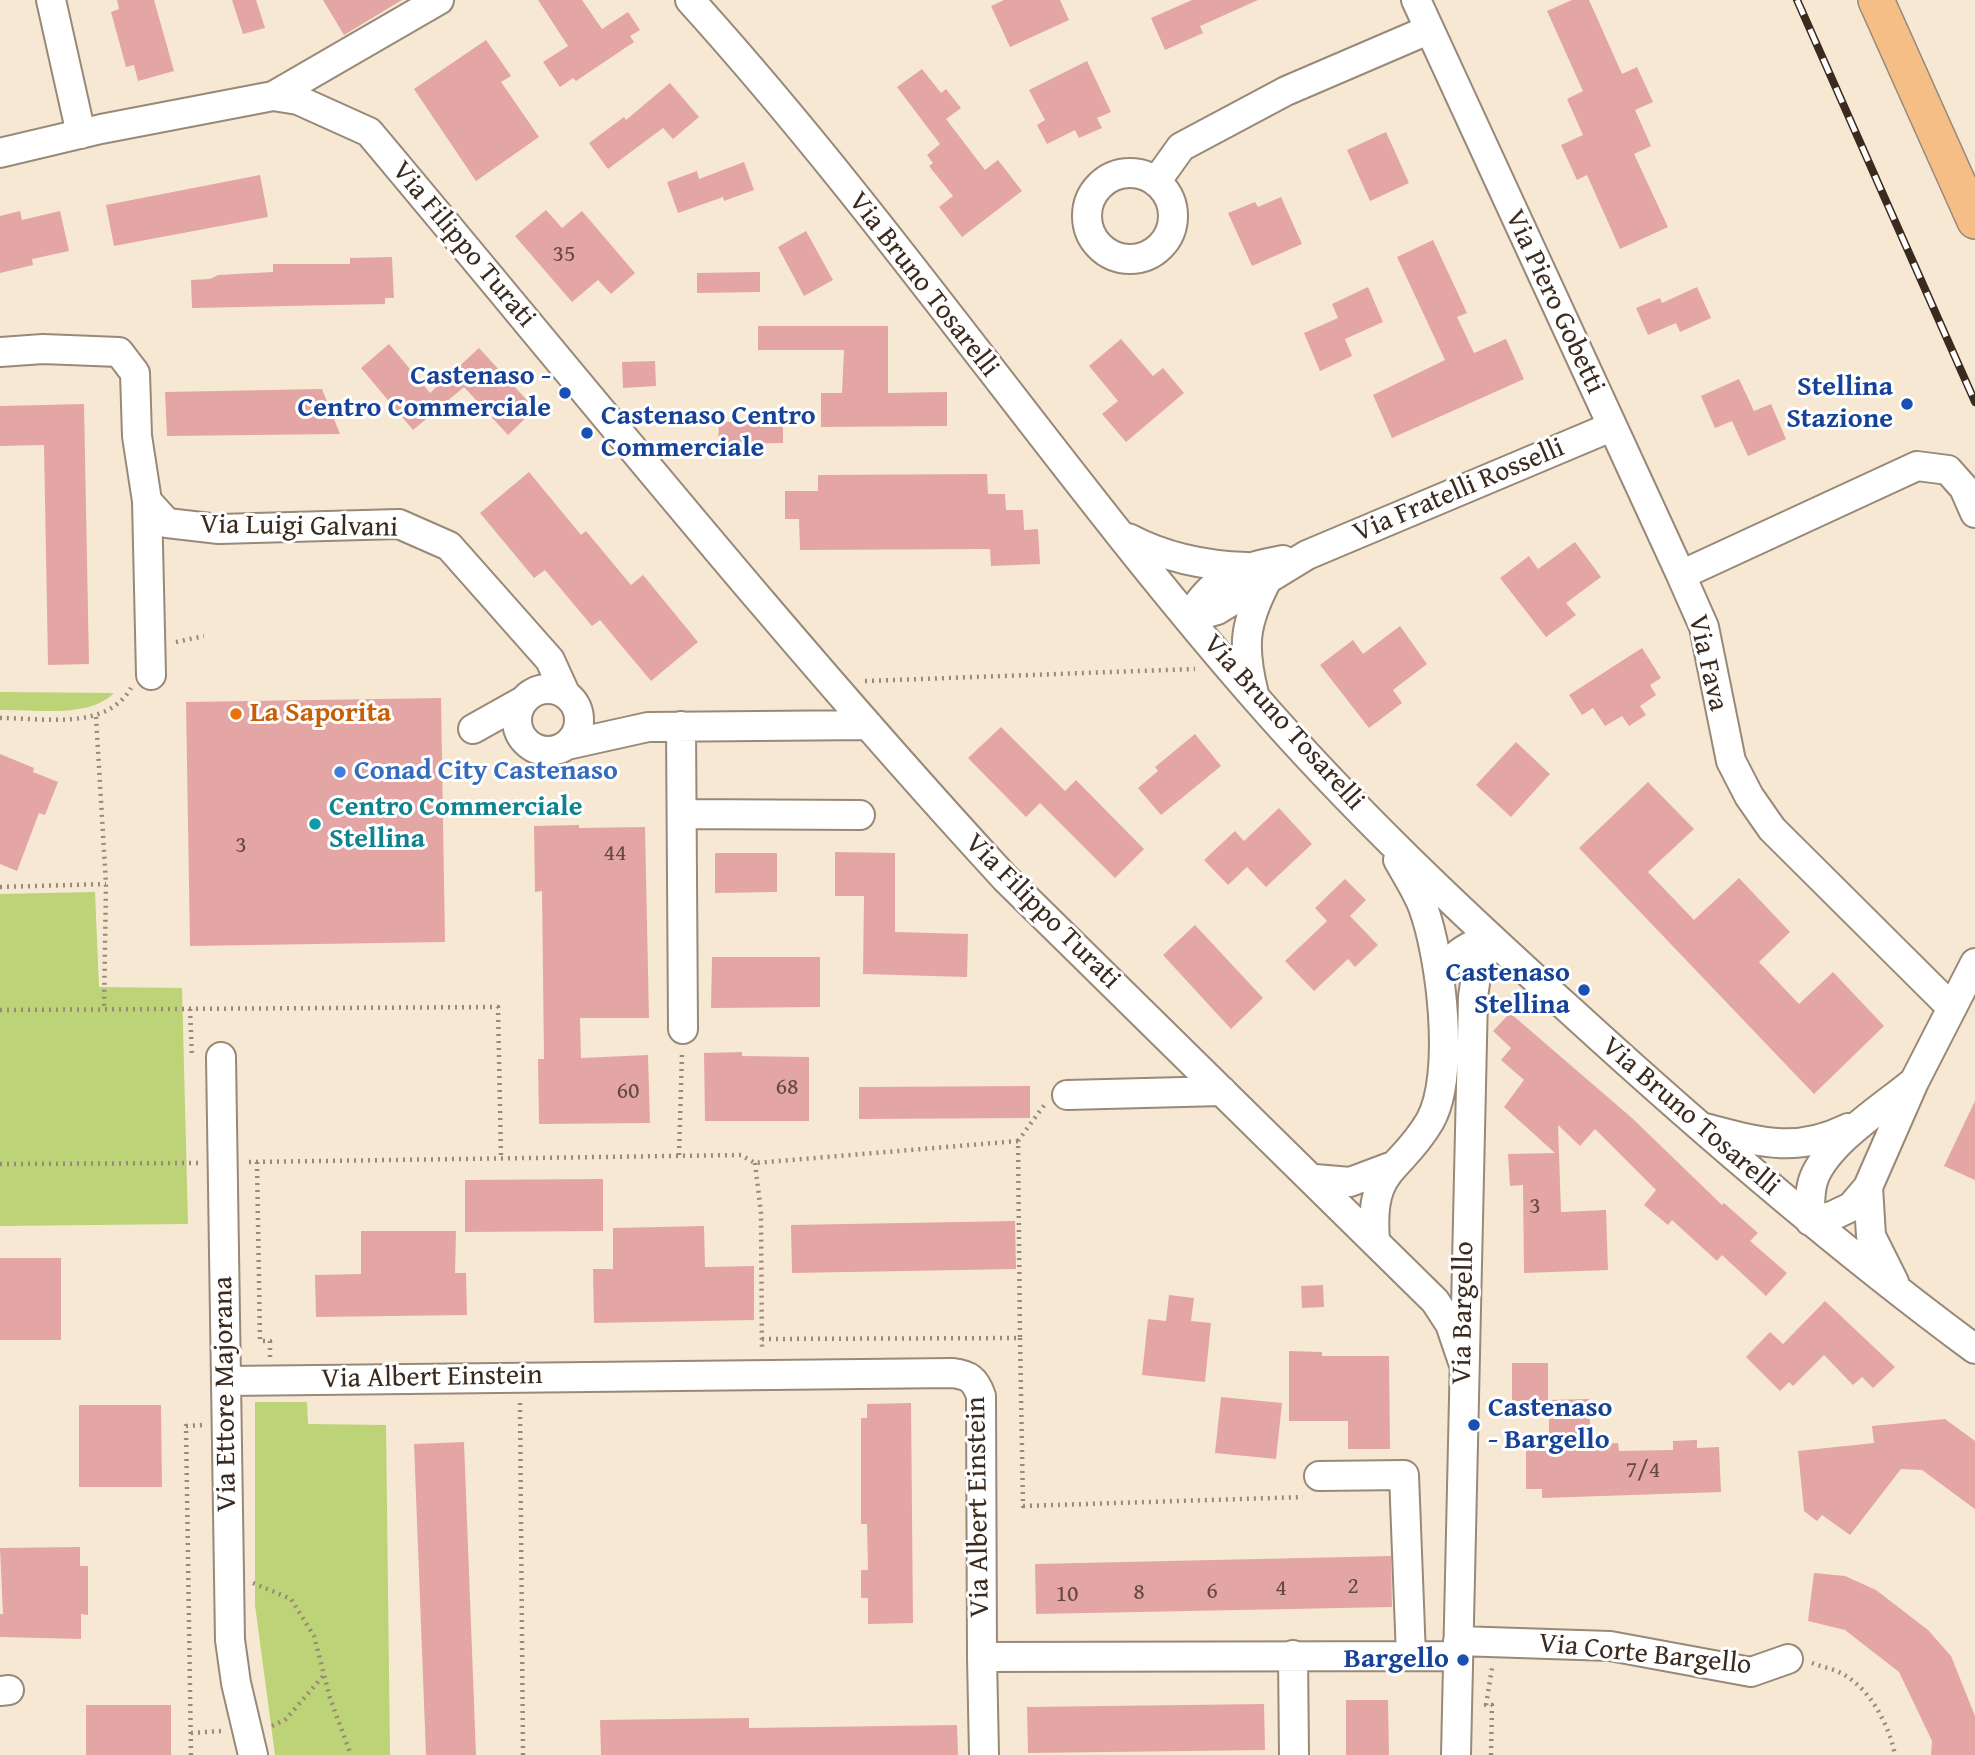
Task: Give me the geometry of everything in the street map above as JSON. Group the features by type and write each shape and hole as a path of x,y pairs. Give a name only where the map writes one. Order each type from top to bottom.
{"main road":[{"path":"1876,0 1975,220"}],"street":[{"path":"51,0 81,134"},
{"name":"Via Filippo Turati","path":"0,153 273,96 439,0"},
{"name":"Via Bruno Tosarelli","path":"690,0 788,114 1227,665 1385,836 1492,939 1696,1126 1903,1296 1975,1349"},
{"name":"Via Piero Gobetti","path":"1416,0 1681,575"},
{"path":"1156,181 1181,147 1286,91 1428,30"},
{"name":"Via Filippo Turati","path":"273,96 298,100 369,132 868,725 1005,878 1376,1240 1444,1313 1463,1362"},
{"path":"0,352 43,349 119,352 135,373 137,436 147,501 151,664"},
{"name":"Via Fratelli Rosselli","path":"1189,618 1213,585 1226,576 1260,573 1307,555 1611,427"},
{"path":"1681,575 1917,466 1948,470 1964,488 1975,513"},
{"name":"Via Luigi Galvani","path":"147,501 167,523 219,529 399,524 449,546 550,660 569,697"},
{"name":"Via Fratelli Rosselli","path":"1121,535 1171,557 1260,573"},
{"path":"1255,698 1245,646 1260,573"},
{"name":"Via Fava","path":"1681,575 1707,636 1731,761 1749,796 1772,828 1952,1008"},
{"name":"Via Luigi Galvani","path":"524,632 535,655 529,696"},
{"path":"648,727 604,716 546,688 473,729 500,733 547,751 648,727 868,725"},
{"path":"527,743 518,727 519,709 529,696"},
{"path":"567,745 579,729 578,709 569,697"},
{"path":"681,726 683,1029"},
{"path":"681,814 860,815"},
{"path":"1376,1240 1375,1197 1390,1167 1418,1139 1431,1118 1440,1091 1443,1065 1440,973 1422,904 1385,836"},
{"path":"1440,973 1451,958 1469,946 1492,939"},
{"name":"Via Bargello","path":"1456,1755 1463,1362 1474,983 1492,939"},
{"path":"1914,1082 1837,1146 1814,1177 1810,1194 1810,1221 1851,1207 1868,1188 1914,1082 1975,963"},
{"name":"Via Ettore Majorana","path":"221,1057 226,1381 213,1425 229,1584 232,1664 246,1747"},
{"path":"1067,1095 1223,1091"},
{"path":"1696,1126 1755,1141 1813,1143 1869,1117"},
{"path":"1315,1179 1350,1182 1390,1167"},
{"path":"1868,1188 1871,1236 1903,1296"},
{"name":"Via Albert Einstein","path":"226,1381 952,1373 967,1375 977,1383 981,1396 982,1657 1411,1656 1458,1648"},
{"path":"1312,1486 1404,1475 1411,1656"},
{"name":"Via Corte Bargello","path":"1458,1648 1610,1646 1751,1672 1788,1659"},
{"path":"1293,1655 1294,1755"},
{"path":"982,1657 984,1755"}],"path":[{"path":"0,718 96,717 121,704 151,664 183,638 205,636"},
{"path":"831,682 1227,665"},
{"path":"96,717 106,884 104,1010"},
{"path":"0,887 106,884"},
{"path":"0,1010 498,1007 500,1157"},
{"path":"679,1155 683,1029"},
{"path":"1067,1095 1055,1095 1039,1109 1018,1141 1023,1506 1312,1486"},
{"path":"0,1164 679,1155 741,1155 755,1163 1018,1141"},
{"path":"257,1162 260,1341 270,1340 270,1380"},
{"path":"755,1163 761,1213 763,1375"},
{"path":"762,1339 1020,1338"},
{"path":"520,1377 523,1755"},
{"path":"191,1755 186,1426 213,1425"},
{"path":"229,1584 255,1583 291,1599 314,1636 351,1755"},
{"path":"1490,1755 1492,1705 1486,1705 1489,1672 1493,1666 1504,1667"},
{"path":"246,1747 271,1726 286,1718 324,1675"}],"green space":[{"path":"0,692 114,693 103,701 75,710 44,711 0,710"},
{"path":"95,892 99,987 182,988 188,1224 0,1226 0,894"},
{"path":"255,1402 307,1402 308,1424 386,1425 390,1755 275,1755 255,1605"}],"building":[{"path":"117,0 154,0 174,71 138,81 134,65 126,67 111,12 119,9"},
{"path":"232,0 256,0 265,28 243,34"},
{"path":"323,0 402,0 344,35"},
{"path":"538,0 582,0 602,29 628,12 640,30 630,36 634,42 576,81 573,78 560,87 543,62 568,46"},
{"path":"1004,0 1060,0 1069,20 1010,47 991,6"},
{"path":"1192,0 1258,0 1200,26 1203,33 1165,50 1151,18"},
{"path":"1572,0 1589,0 1622,74 1637,67 1653,102 1635,110 1651,146 1634,154 1668,227 1620,249 1587,175 1577,180 1561,145 1583,135 1567,99 1583,91 1547,11"},
{"path":"486,40 511,76 501,82 539,137 476,181 414,89"},
{"path":"1087,61 1111,112 1097,118 1102,128 1079,138 1075,130 1047,144 1037,125 1045,120 1029,90"},
{"path":"922,69 941,93 946,89 961,108 946,119 985,170 998,160 1022,191 962,237 939,207 953,196 929,166 933,163 927,155 940,144 897,87"},
{"path":"670,83 699,117 673,139 663,128 608,169 589,143 624,117 626,120"},
{"path":"1386,132 1409,183 1370,201 1347,150"},
{"path":"744,162 754,190 724,201 723,197 678,213 667,182 697,171 699,179"},
{"path":"260,175 268,217 114,246 106,205"},
{"path":"1281,197 1302,244 1252,266 1228,213 1255,202 1258,207"},
{"path":"546,210 562,228 582,211 635,273 611,294 598,280 572,302 515,236"},
{"path":"20,211 22,220 60,211 69,251 32,259 33,265 0,273 0,216"},
{"path":"806,231 833,280 804,296 778,247"},
{"path":"1433,240 1467,313 1457,317 1474,353 1506,339 1524,379 1392,438 1373,395 1445,360 1397,257"},
{"path":"392,257 394,298 385,298 385,304 192,308 191,280 210,279 218,275 273,272 273,264 350,264 350,258"},
{"path":"760,272 760,292 697,293 697,273"},
{"path":"1368,287 1383,322 1345,339 1352,356 1320,371 1304,333 1338,318 1332,304"},
{"path":"1697,287 1711,318 1680,332 1676,323 1648,335 1636,308 1660,298 1662,303"},
{"path":"758,326 888,326 888,393 947,392 947,426 821,427 821,393 842,393 844,350 758,350"},
{"path":"1121,339 1153,376 1163,368 1184,393 1126,442 1102,414 1118,401 1089,366"},
{"path":"389,344 430,393 479,348 535,409 508,435 464,387 413,430 361,368"},
{"path":"655,361 656,386 623,388 622,362"},
{"path":"1739,379 1754,411 1771,404 1786,439 1748,456 1732,421 1715,428 1701,396"},
{"path":"322,389 340,434 167,436 165,392"},
{"path":"84,404 89,664 48,665 44,445 0,446 0,406"},
{"path":"783,421 783,443 718,444 719,422"},
{"path":"529,472 581,535 586,531 631,585 643,575 698,642 651,681 600,620 592,626 545,570 534,578 480,513"},
{"path":"987,474 988,494 1005,494 1006,510 1023,510 1024,530 1038,529 1040,564 991,566 990,549 800,550 799,519 785,519 785,491 818,491 818,475"},
{"path":"1575,542 1601,577 1566,603 1576,615 1546,637 1500,578 1529,556 1538,569"},
{"path":"1400,626 1427,664 1393,690 1402,703 1369,728 1320,665 1353,640 1363,654"},
{"path":"1642,648 1661,678 1650,685 1656,695 1640,706 1646,715 1629,726 1622,716 1605,726 1593,708 1582,715 1569,695"},
{"name":"Centro Commerciale Stellina","path":"441,698 445,942 190,946 186,702"},
{"path":"1001,727 1065,791 1076,780 1144,849 1115,878 1040,803 1026,817 968,758"},
{"path":"1195,734 1221,766 1161,815 1138,788 1158,771 1155,767"},
{"path":"1516,742 1550,774 1511,817 1476,785"},
{"path":"0,754 34,768 33,772 58,782 45,815 39,813 17,871 0,864"},
{"path":"1648,782 1694,829 1648,872 1694,920 1739,878 1790,932 1759,962 1799,1004 1833,972 1884,1026 1814,1094 1579,848"},
{"path":"1279,808 1312,844 1266,887 1247,867 1228,885 1204,860 1235,831 1244,841"},
{"path":"579,825 579,828 645,827 649,1018 580,1018 581,1058 648,1055 650,1123 539,1124 538,1059 544,1059 542,891 535,892 534,826"},
{"path":"835,852 895,853 895,932 968,934 967,977 863,974 864,896 835,896"},
{"path":"715,853 777,853 777,892 715,893"},
{"path":"1345,879 1366,900 1350,916 1378,945 1355,967 1348,959 1314,991 1285,961 1327,921 1315,908"},
{"path":"1195,925 1263,998 1231,1029 1163,955"},
{"path":"712,957 820,957 820,1007 711,1008"},
{"path":"1510,1013 1632,1118 1722,1205 1724,1203 1758,1233 1750,1241 1787,1273 1766,1296 1722,1255 1717,1261 1672,1220 1668,1225 1644,1205 1656,1190 1595,1129 1580,1146 1558,1125 1561,1212 1606,1210 1608,1270 1524,1273 1523,1185 1510,1186 1508,1154 1555,1153 1504,1107 1524,1080 1501,1060 1511,1048 1493,1031"},
{"path":"742,1052 742,1056 809,1057 809,1121 705,1121 704,1053"},
{"path":"1030,1086 1030,1118 859,1119 859,1087"},
{"path":"1975,1101 1975,1180 1944,1166"},
{"path":"603,1179 603,1231 465,1232 465,1180"},
{"path":"1015,1221 1016,1269 792,1273 791,1225"},
{"path":"704,1226 705,1267 754,1266 754,1320 594,1323 593,1269 613,1269 613,1228"},
{"path":"361,1231 456,1231 455,1273 466,1273 467,1315 316,1317 315,1275 361,1274"},
{"path":"0,1258 61,1258 61,1340 0,1340"},
{"path":"1323,1285 1324,1307 1302,1308 1301,1286"},
{"path":"1169,1295 1194,1298 1191,1321 1211,1323 1205,1382 1142,1375 1148,1319 1166,1321"},
{"path":"1825,1301 1895,1367 1873,1388 1862,1377 1853,1385 1824,1355 1793,1386 1789,1382 1780,1391 1746,1357 1770,1332 1783,1344"},
{"path":"1289,1351 1322,1352 1322,1356 1389,1356 1390,1449 1348,1449 1348,1421 1289,1421"},
{"path":"1512,1363 1548,1363 1548,1401 1512,1401"},
{"path":"1221,1397 1282,1403 1276,1459 1215,1453"},
{"path":"1589,1399 1591,1444 1618,1443 1619,1451 1673,1450 1673,1441 1697,1440 1697,1448 1719,1447 1721,1492 1542,1498 1542,1489 1526,1489 1526,1445 1549,1445 1549,1400"},
{"path":"911,1403 913,1623 868,1624 868,1598 861,1598 861,1570 868,1570 867,1524 861,1524 861,1418 867,1418 867,1404"},
{"path":"79,1405 161,1405 162,1487 79,1487"},
{"path":"1945,1419 1975,1441 1975,1509 1922,1470 1901,1469 1850,1535 1822,1515 1817,1521 1804,1511 1798,1451 1874,1443 1872,1426"},
{"path":"464,1442 476,1755 426,1755 414,1444"},
{"path":"80,1547 80,1566 88,1566 88,1615 81,1614 81,1639 0,1637 0,1614 3,1614 0,1548"},
{"path":"1391,1556 1392,1607 1036,1614 1035,1564"},
{"path":"1814,1573 1845,1576 1876,1590 1928,1630 1951,1656 1975,1716 1975,1755 1931,1755 1932,1741 1899,1672 1845,1630 1808,1621"},
{"path":"1346,1700 1388,1700 1389,1755 1346,1755"},
{"path":"1264,1704 1265,1750 1028,1753 1027,1707"},
{"path":"86,1705 171,1705 171,1755 86,1755"},
{"path":"749,1718 749,1728 957,1725 958,1755 601,1755 600,1720"}],"railway":[{"path":"1797,0 1975,402"}],"place":[{"name":"Castenaso - Centro Commerciale","path":"565,393"},
{"name":"Stellina Stazione","path":"1907,404"},
{"name":"Castenaso Centro Commerciale","path":"587,433"},
{"name":"La Saporita","path":"236,714"},
{"name":"Conad City Castenaso","path":"340,772"},
{"name":"Centro Commerciale Stellina","path":"315,824"},
{"name":"Castenaso Stellina","path":"1584,990"},
{"name":"Castenaso - Bargello","path":"1474,1425"},
{"name":"Bargello","path":"1463,1660"}]}
